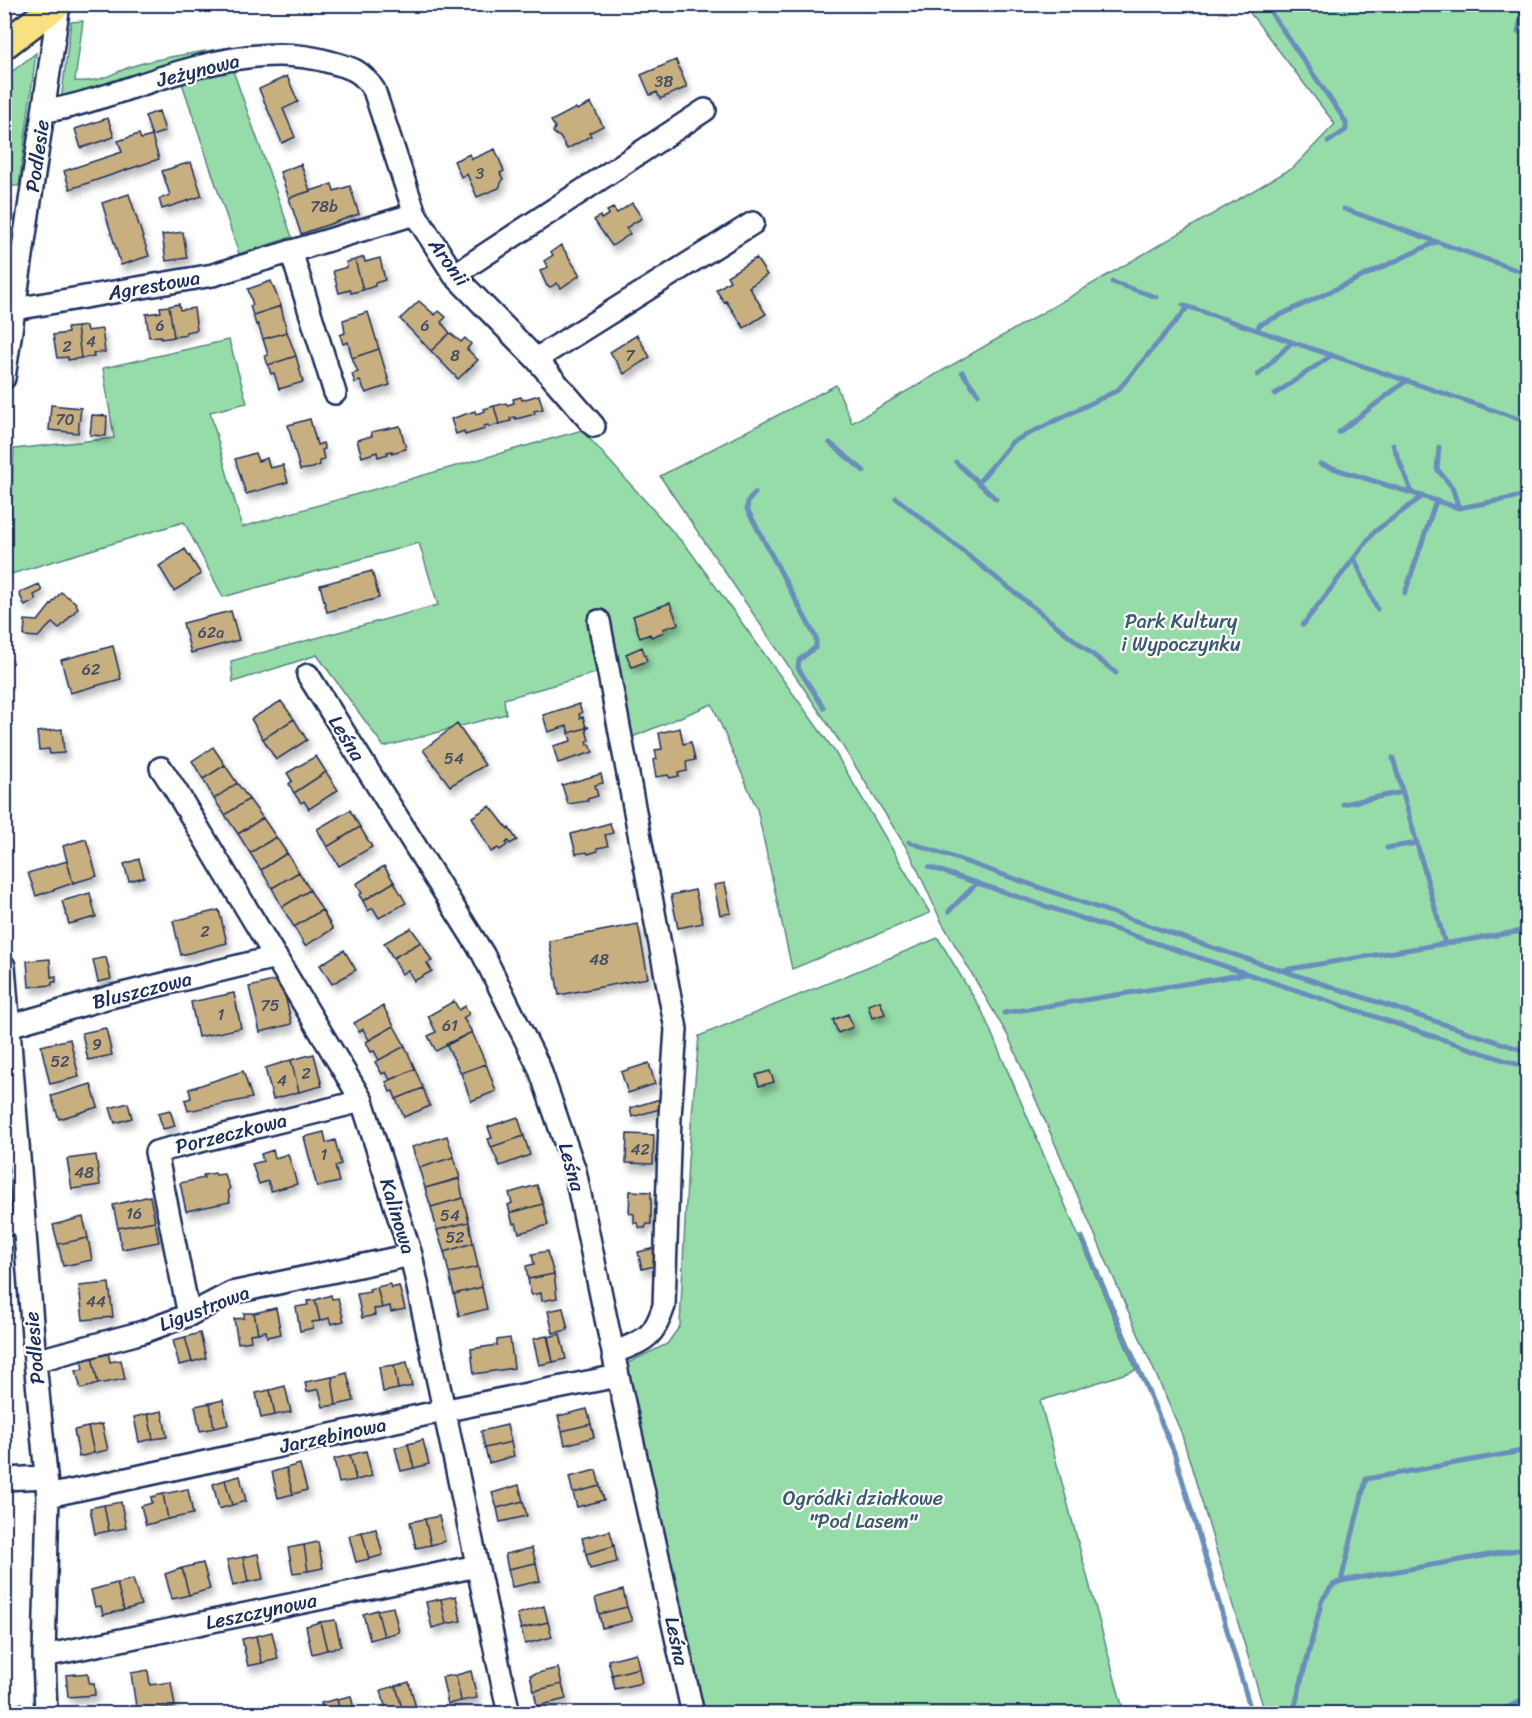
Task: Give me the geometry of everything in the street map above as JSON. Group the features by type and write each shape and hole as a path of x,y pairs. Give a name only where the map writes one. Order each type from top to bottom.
{"main road":[{"path":"4,45 54,8"}],"street":[{"name":"Podlesie","path":"4,378 43,111 54,8"},
{"name":"Jeżynowa","path":"43,111 79,104 208,64 237,59 271,55 313,57 354,69"},
{"name":"Aronii","path":"354,69 366,77 374,90 415,214 454,275 536,359 594,426"},
{"path":"454,275 705,110"},
{"name":"Agrestowa","path":"15,309 213,275 415,214"},
{"path":"536,359 753,224"},
{"path":"291,251 335,393"},
{"path":"599,621 676,1029 670,1117 664,1306 658,1325 645,1339 613,1353"},
{"name":"Leśna","path":"308,675 483,954 539,1067 575,1170 618,1377 693,1713"},
{"name":"Kalinowa","path":"160,768 362,1101 411,1255 442,1411 509,1713"},
{"name":"Bluszczowa","path":"9,1026 110,997 276,957"},
{"name":"Podlesie","path":"4,966 9,1026 14,1223 35,1361 47,1487 44,1656 46,1713"},
{"name":"Porzeczkowa","path":"189,1315 156,1152 362,1101"},
{"name":"Ligustrowa","path":"35,1361 105,1344 189,1315 231,1293 411,1255"},
{"name":"Jarzębinowa","path":"47,1487 618,1377"},
{"path":"4,1479 47,1487"},
{"name":"Leszczynowa","path":"44,1656 477,1566"}],"green space":[{"name":"Park Kultury i Wypoczynku","path":"1244,5 1527,5 1527,1713 1265,1713 1181,1432 1008,1036 941,921 911,855 842,745 660,476 836,385 852,423 1294,167 1335,124"},
{"path":"83,21 75,81 99,79 144,63 225,48 292,237 239,254 181,80 59,117 71,22"},
{"path":"36,53 19,186 5,186 5,77"},
{"path":"229,340 247,403 210,412 242,527 582,430 690,551 833,749 930,913 792,969 757,809 712,704 628,739 603,671 504,699 506,714 384,747 317,655 233,682 231,661 438,605 419,543 223,597 184,522 8,575 14,449 114,438 103,368"},
{"name":"Ogródki działkowe \"Pod Lasem\"","path":"938,938 982,1011 1136,1370 1040,1401 1124,1713 703,1713 626,1364 667,1344 680,1326 688,1160 699,1036"}],"building":[{"path":"676,60 687,87 660,99 657,92 650,95 641,75"},
{"path":"287,76 298,102 283,109 295,137 282,143 259,89"},
{"path":"591,103 603,126 589,133 591,136 567,149 560,137 553,132 555,127 551,121"},
{"path":"159,111 165,131 152,136 145,116"},
{"path":"108,118 114,137 81,148 75,129"},
{"path":"139,134 141,139 152,136 159,159 70,189 64,171 122,152 118,141"},
{"path":"495,149 504,171 500,173 503,179 499,188 477,197 467,174 461,177 454,161 470,154 472,159"},
{"path":"191,162 202,196 162,209 159,199 170,195 162,171"},
{"path":"301,164 310,191 289,198 280,172"},
{"path":"332,184 334,191 350,186 359,214 301,234 289,198"},
{"path":"129,194 149,256 121,265 102,203"},
{"path":"632,203 642,218 626,228 630,234 612,246 594,220 609,214 607,211 613,208 617,213"},
{"path":"183,232 187,258 166,261 162,235"},
{"path":"561,245 580,275 561,288 557,283 551,287 547,286 540,271 548,267 544,261"},
{"path":"364,257 365,262 380,258 385,280 363,290 355,260"},
{"path":"756,258 767,275 749,287 766,314 744,328 716,290 730,281 727,276"},
{"path":"355,260 363,290 339,293 333,271 347,267 346,262"},
{"path":"271,281 281,306 253,315 250,306 253,305 248,289"},
{"path":"419,301 435,315 439,311 446,317 441,322 450,333 431,351 400,319"},
{"path":"179,304 180,310 194,308 197,330 174,337 169,306"},
{"path":"169,306 174,337 161,339 161,336 149,337 146,314 161,312 160,307"},
{"path":"281,306 287,332 263,339 253,315"},
{"path":"368,312 379,349 352,358 348,342 343,344 340,335 345,333 343,320"},
{"path":"86,326 87,331 102,329 105,352 93,353 94,357 81,358 77,327"},
{"path":"77,327 81,358 68,360 68,357 57,358 53,335 68,333 67,328"},
{"path":"287,332 296,356 268,365 265,356 268,355 263,339"},
{"path":"450,333 461,342 465,338 471,344 467,349 478,360 458,379 431,351"},
{"path":"637,335 650,357 624,374 610,352"},
{"path":"379,349 390,385 366,393 360,381 355,383 352,374 358,372 352,358"},
{"path":"296,356 303,382 279,389 274,373 271,374 268,365"},
{"path":"539,395 543,409 534,411 535,414 516,419 515,417 510,418 511,421 499,424 494,406 514,403 513,399 521,397 522,400"},
{"path":"51,405 81,408 78,433 49,430"},
{"path":"494,406 499,424 484,426 485,429 465,435 464,431 456,434 451,419 475,411 476,414"},
{"path":"92,415 107,416 106,436 90,435"},
{"path":"310,419 317,445 323,443 324,460 319,461 320,465 313,468 300,470 288,425"},
{"path":"400,426 406,449 387,452 388,454 378,457 377,452 362,457 357,440 372,436 371,432"},
{"path":"255,453 258,461 267,458 270,468 283,465 288,482 246,494 235,459"},
{"path":"185,549 201,574 174,591 159,566"},
{"path":"372,571 379,598 327,612 320,585"},
{"path":"39,584 42,591 34,595 36,600 25,606 19,593"},
{"path":"61,592 75,602 78,608 59,629 52,623 38,637 24,636 25,620 38,621"},
{"path":"670,603 678,624 663,629 664,632 651,637 650,634 640,638 633,616"},
{"path":"231,611 239,640 191,653 183,623"},
{"path":"113,646 121,679 70,693 61,660"},
{"path":"642,647 647,661 632,667 626,654"},
{"path":"281,701 294,719 263,739 251,719"},
{"path":"579,704 582,713 579,714 580,718 583,717 586,727 589,727 569,733 567,726 548,732 543,715"},
{"path":"294,719 307,740 276,760 263,739"},
{"path":"457,724 485,765 450,786 423,750"},
{"path":"589,727 586,730 589,740 587,741 593,752 558,763 553,746 571,741 569,733"},
{"path":"680,728 683,744 691,742 695,760 686,762 687,771 678,773 679,776 656,777 653,760 657,759 655,750 662,749 659,733"},
{"path":"62,729 64,753 50,754 49,749 39,750 37,732"},
{"path":"213,747 225,765 203,779 192,761"},
{"path":"316,756 326,772 294,793 289,784 292,781 287,773"},
{"path":"225,765 237,783 214,799 203,779"},
{"path":"326,772 338,790 309,809 304,801 301,803 294,793"},
{"path":"601,774 603,783 595,785 598,796 587,799 588,801 568,804 562,785"},
{"path":"237,783 249,799 225,815 214,799"},
{"path":"249,799 263,818 238,834 225,815"},
{"path":"490,806 517,840 510,844 508,841 507,845 500,850 498,848 491,852 472,817"},
{"path":"350,810 360,827 327,847 317,829"},
{"path":"263,818 276,837 250,853 238,834"},
{"path":"610,823 613,833 605,835 608,846 597,848 598,851 588,854 587,852 576,854 571,834"},
{"path":"360,827 372,847 339,866 327,847"},
{"path":"276,837 287,853 261,870 250,853"},
{"path":"86,839 97,876 73,883 63,846"},
{"path":"287,853 299,872 272,888 261,870"},
{"path":"139,859 144,877 129,881 124,864"},
{"path":"67,861 73,883 36,896 28,873"},
{"path":"384,866 394,882 363,901 359,895 362,893 356,884"},
{"path":"299,872 310,890 282,907 272,888"},
{"path":"394,882 406,903 379,918 373,908 368,911 363,901"},
{"path":"725,883 731,913 720,915 714,885"},
{"path":"310,890 322,910 294,927 282,907"},
{"path":"695,890 703,923 678,928 671,895"},
{"path":"90,893 96,917 69,924 62,901"},
{"path":"219,910 227,943 181,955 173,921"},
{"path":"322,910 333,929 305,946 294,927"},
{"path":"638,924 648,978 559,995 549,941"},
{"path":"411,928 421,942 393,958 384,943"},
{"path":"421,942 432,961 427,963 432,971 414,981 408,970 402,974 393,958"},
{"path":"344,950 356,970 332,984 320,965"},
{"path":"106,957 111,979 98,982 93,960"},
{"path":"50,959 51,977 56,976 56,982 52,982 52,985 29,987 27,961"},
{"path":"281,979 292,1024 260,1032 249,987"},
{"path":"234,993 241,1028 198,1037 191,1002"},
{"path":"454,1001 459,1010 465,1006 469,1014 463,1018 472,1032 436,1051 428,1036 436,1032 428,1016"},
{"path":"880,1001 885,1014 872,1018 868,1005"},
{"path":"383,1006 394,1026 369,1040 363,1029 359,1032 354,1023"},
{"path":"848,1014 853,1027 838,1033 833,1020"},
{"path":"394,1026 405,1046 379,1060 374,1051 371,1052 366,1042"},
{"path":"106,1028 112,1055 88,1060 82,1033"},
{"path":"472,1032 486,1064 461,1073 446,1044"},
{"path":"70,1039 79,1077 50,1084 41,1046"},
{"path":"405,1046 415,1069 390,1080 386,1072 382,1074 375,1062"},
{"path":"314,1054 322,1086 299,1092 291,1060"},
{"path":"291,1060 299,1092 273,1099 265,1068"},
{"path":"649,1063 655,1084 628,1093 621,1072"},
{"path":"486,1064 496,1091 471,1101 461,1073"},
{"path":"415,1069 423,1088 396,1099 386,1082"},
{"path":"243,1071 252,1098 188,1111 185,1100 191,1098 189,1089"},
{"path":"770,1071 774,1082 759,1086 756,1075"},
{"path":"91,1084 98,1107 59,1119 51,1096"},
{"path":"423,1088 430,1106 404,1117 396,1099"},
{"path":"660,1099 663,1108 632,1117 630,1108"},
{"path":"128,1103 132,1118 115,1123 110,1108"},
{"path":"170,1110 175,1126 163,1129 158,1113"},
{"path":"518,1117 524,1136 491,1147 488,1139 492,1138 488,1127"},
{"path":"324,1132 326,1143 335,1140 341,1164 335,1166 339,1182 317,1187 304,1137"},
{"path":"627,1134 654,1135 653,1164 626,1163"},
{"path":"447,1136 454,1157 419,1168 412,1147"},
{"path":"524,1136 530,1155 500,1166 491,1147"},
{"path":"273,1150 275,1158 288,1154 297,1184 271,1191 268,1181 259,1184 252,1164 263,1161 261,1154"},
{"path":"96,1155 100,1185 72,1189 67,1159"},
{"path":"454,1157 460,1178 425,1188 419,1168"},
{"path":"215,1173 216,1175 224,1174 230,1188 228,1190 230,1202 186,1211 180,1183"},
{"path":"459,1179 463,1198 431,1207 425,1188"},
{"path":"537,1185 543,1204 510,1213 508,1205 512,1203 509,1193"},
{"path":"630,1191 651,1192 651,1224 647,1224 645,1228 640,1228 637,1223 634,1223 634,1214 629,1213"},
{"path":"150,1196 155,1221 118,1228 113,1205"},
{"path":"463,1198 469,1222 437,1230 431,1207"},
{"path":"543,1204 548,1225 519,1233 510,1213"},
{"path":"83,1217 88,1238 58,1244 53,1225"},
{"path":"155,1221 159,1242 122,1249 118,1228"},
{"path":"469,1222 473,1243 444,1252 437,1230"},
{"path":"88,1238 92,1260 63,1266 58,1244"},
{"path":"473,1243 478,1267 449,1273 444,1252"},
{"path":"655,1248 658,1265 642,1269 638,1252"},
{"path":"547,1251 554,1274 528,1279 526,1266 534,1264 532,1254"},
{"path":"478,1267 482,1287 454,1294 449,1273"},
{"path":"554,1274 557,1298 542,1301 541,1293 531,1295 528,1279"},
{"path":"109,1283 113,1317 83,1320 79,1286"},
{"path":"390,1284 391,1288 399,1286 405,1309 391,1312 390,1306 382,1308 377,1287"},
{"path":"377,1287 382,1308 374,1309 375,1315 362,1318 357,1294 370,1292 369,1289"},
{"path":"482,1287 487,1309 459,1316 454,1294"},
{"path":"331,1295 332,1299 338,1298 344,1321 331,1324 329,1318 320,1321 315,1300"},
{"path":"315,1300 320,1321 312,1322 313,1328 300,1331 296,1307 308,1305 307,1301"},
{"path":"276,1308 281,1334 267,1337 266,1331 258,1333 254,1313"},
{"path":"563,1308 568,1330 553,1333 548,1311"},
{"path":"244,1313 254,1313 258,1333 250,1334 251,1341 238,1343 234,1319 244,1318"},
{"path":"200,1333 206,1358 192,1362 185,1337"},
{"path":"560,1334 566,1359 553,1362 548,1337"},
{"path":"547,1336 553,1362 539,1365 533,1339"},
{"path":"185,1337 192,1362 179,1365 173,1340"},
{"path":"510,1338 514,1368 474,1374 471,1349 497,1345 497,1340"},
{"path":"108,1352 110,1362 121,1360 125,1379 98,1384 92,1356"},
{"path":"92,1356 98,1384 81,1389 76,1371 83,1369 81,1359"},
{"path":"407,1362 412,1386 398,1389 394,1365"},
{"path":"394,1365 398,1389 383,1392 379,1367"},
{"path":"347,1373 354,1401 336,1405 332,1377"},
{"path":"332,1377 336,1405 323,1407 319,1389 307,1392 305,1382"},
{"path":"285,1386 291,1412 275,1415 270,1390"},
{"path":"270,1390 275,1415 261,1418 256,1393"},
{"path":"223,1400 228,1425 214,1428 210,1403"},
{"path":"210,1403 214,1428 200,1431 195,1406"},
{"path":"587,1409 591,1424 562,1431 558,1416"},
{"path":"162,1411 167,1437 153,1439 148,1414"},
{"path":"148,1414 153,1439 139,1442 134,1417"},
{"path":"102,1424 108,1450 94,1453 88,1427"},
{"path":"591,1424 594,1437 565,1445 562,1431"},
{"path":"507,1425 511,1442 485,1448 481,1431"},
{"path":"88,1427 94,1453 79,1457 74,1430"},
{"path":"423,1440 429,1464 414,1468 408,1444"},
{"path":"511,1442 514,1456 489,1463 485,1448"},
{"path":"408,1444 414,1468 401,1471 395,1448"},
{"path":"366,1451 372,1476 356,1480 350,1455"},
{"path":"350,1455 356,1480 339,1483 334,1459"},
{"path":"300,1464 307,1490 293,1494 286,1468"},
{"path":"286,1468 293,1494 278,1498 272,1472"},
{"path":"596,1470 600,1486 573,1493 569,1477"},
{"path":"240,1476 246,1501 232,1505 225,1480"},
{"path":"225,1480 232,1505 219,1509 213,1484"},
{"path":"519,1485 523,1501 497,1508 492,1493"},
{"path":"600,1486 604,1500 577,1507 573,1493"},
{"path":"188,1489 193,1514 168,1519 163,1494"},
{"path":"163,1494 168,1519 146,1525 141,1506 152,1503 151,1497"},
{"path":"523,1501 527,1516 500,1522 497,1508"},
{"path":"121,1502 126,1528 109,1531 104,1505"},
{"path":"104,1505 109,1531 95,1534 90,1508"},
{"path":"439,1516 445,1541 431,1545 425,1519"},
{"path":"425,1519 431,1545 416,1548 410,1522"},
{"path":"376,1529 383,1555 369,1559 362,1532"},
{"path":"610,1531 614,1546 586,1554 582,1538"},
{"path":"362,1532 369,1559 356,1562 349,1536"},
{"path":"318,1542 323,1568 308,1571 304,1545"},
{"path":"304,1545 308,1571 293,1573 288,1548"},
{"path":"614,1546 617,1562 590,1569 586,1554"},
{"path":"532,1548 536,1563 508,1569 505,1554"},
{"path":"258,1554 263,1579 248,1582 243,1557"},
{"path":"243,1557 248,1582 233,1586 227,1560"},
{"path":"203,1563 210,1589 189,1595 182,1568"},
{"path":"536,1563 540,1581 512,1587 508,1569"},
{"path":"182,1568 189,1595 172,1599 165,1574"},
{"path":"133,1579 141,1605 124,1610 117,1583"},
{"path":"117,1583 124,1610 103,1615 101,1606 95,1607 91,1590"},
{"path":"623,1590 627,1607 599,1614 595,1598"},
{"path":"456,1596 461,1621 446,1624 441,1599"},
{"path":"441,1599 446,1624 432,1628 426,1602"},
{"path":"544,1606 548,1622 521,1629 517,1614"},
{"path":"393,1607 399,1632 384,1636 377,1610"},
{"path":"627,1607 632,1621 602,1628 599,1614"},
{"path":"377,1610 384,1636 370,1640 363,1614"},
{"path":"335,1620 341,1646 327,1650 320,1622"},
{"path":"320,1622 327,1650 312,1654 306,1626"},
{"path":"548,1622 552,1637 525,1644 521,1629"},
{"path":"272,1632 278,1659 262,1663 256,1636"},
{"path":"256,1636 262,1663 248,1666 242,1639"},
{"path":"636,1653 639,1668 612,1675 608,1660"},
{"path":"558,1668 562,1684 534,1691 530,1675"},
{"path":"639,1668 642,1683 615,1689 612,1675"},
{"path":"148,1670 150,1685 171,1682 175,1707 137,1713 131,1673"},
{"path":"471,1671 477,1698 461,1701 456,1675"},
{"path":"88,1673 89,1683 94,1683 95,1695 68,1697 66,1675"},
{"path":"456,1675 461,1701 448,1704 442,1677"},
{"path":"409,1682 416,1708 403,1712 396,1686"},
{"path":"562,1684 566,1699 537,1706 534,1691"},
{"path":"396,1686 403,1712 387,1714 381,1690"},
{"path":"351,1696 355,1714 340,1714 337,1699"},
{"path":"337,1699 340,1714 324,1714 321,1703"},
{"path":"22,1703 25,1714 4,1714 4,1708"}],"waterway":[{"path":"1265,4 1346,122 1346,130 1328,142"},
{"path":"1518,32 1524,4"},
{"path":"1344,209 1528,274"},
{"path":"1258,330 1259,325 1436,242"},
{"path":"1112,282 1156,297"},
{"path":"1183,305 1528,422"},
{"path":"978,483 1012,442 1118,390 1188,307"},
{"path":"1258,375 1292,342"},
{"path":"1275,394 1332,355"},
{"path":"962,372 978,394"},
{"path":"1339,432 1406,381"},
{"path":"830,443 864,471"},
{"path":"1393,445 1412,493"},
{"path":"1439,447 1437,469 1452,487 1459,508"},
{"path":"956,462 996,499"},
{"path":"1320,464 1459,508 1528,495"},
{"path":"755,493 748,501 747,509 816,638 816,647 799,660 798,668 824,708"},
{"path":"1303,625 1374,532 1423,496"},
{"path":"896,498 1116,673"},
{"path":"1405,593 1436,501"},
{"path":"1354,558 1377,609"},
{"path":"1393,758 1445,944"},
{"path":"1343,804 1403,792"},
{"path":"909,842 1205,945 1528,1052"},
{"path":"1387,848 1417,843"},
{"path":"929,867 1528,1068"},
{"path":"949,911 977,883"},
{"path":"1283,970 1528,930"},
{"path":"1004,1013 1246,974"},
{"path":"1082,1237 1174,1452 1252,1714"},
{"path":"1341,1581 1366,1479 1528,1450"},
{"path":"1293,1714 1322,1600 1333,1585 1341,1581 1528,1548"},
{"path":"1495,1714 1528,1697"}]}
